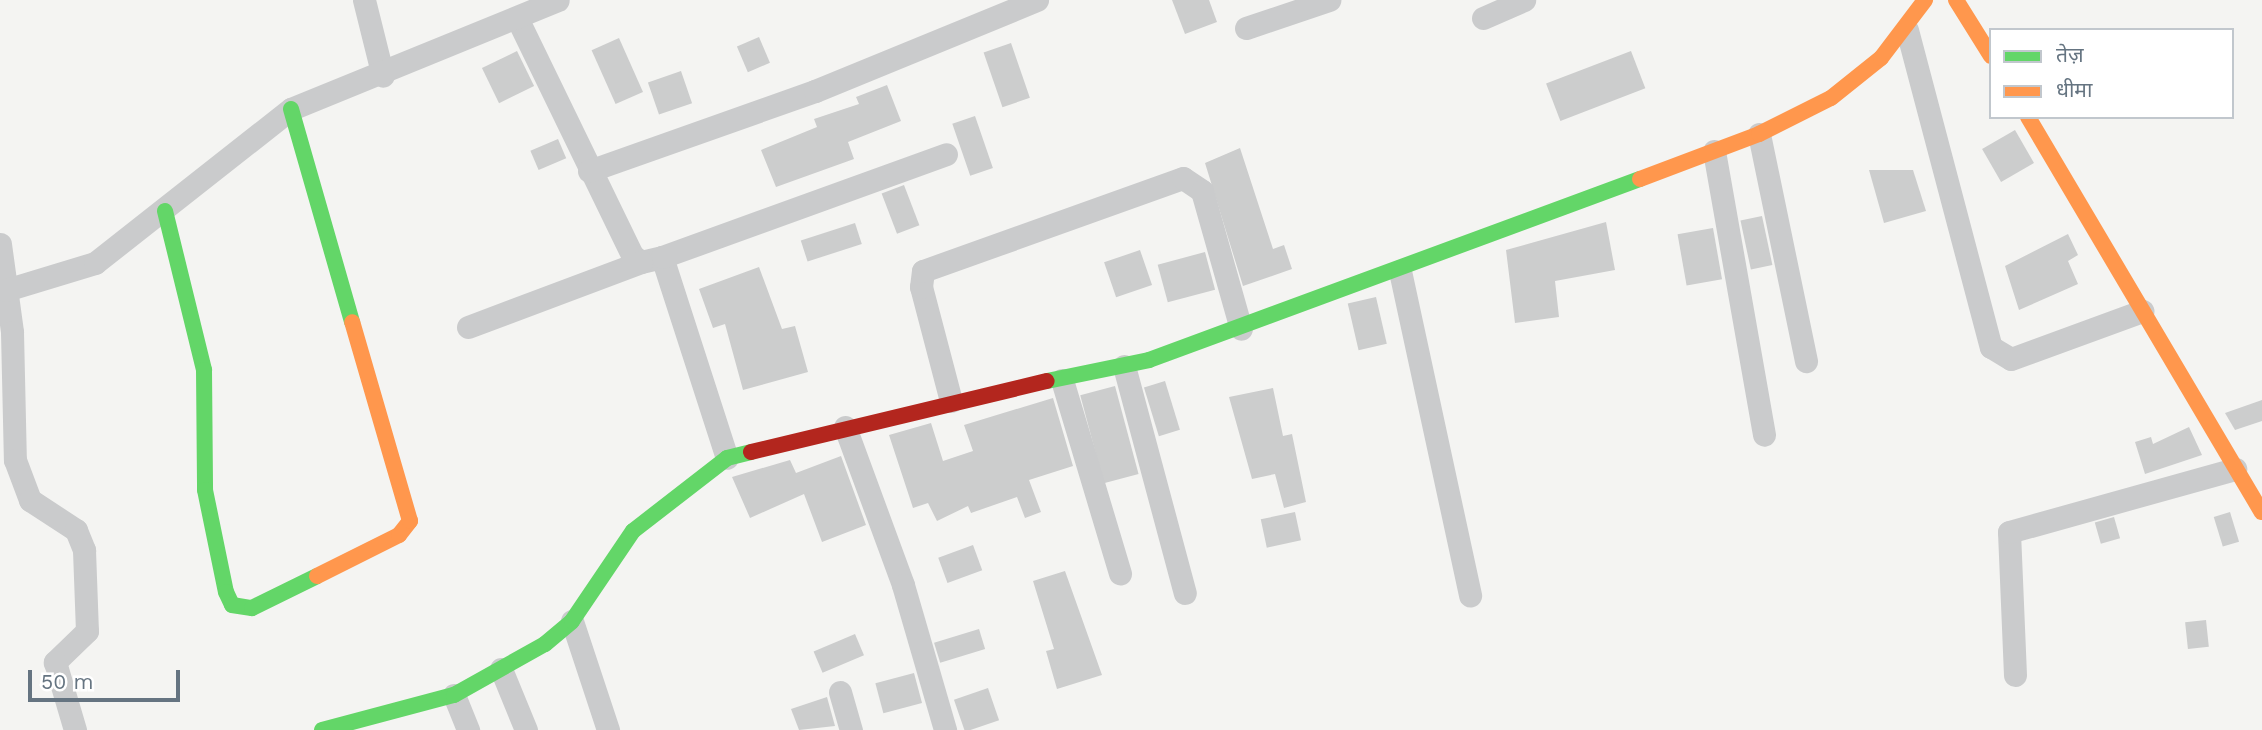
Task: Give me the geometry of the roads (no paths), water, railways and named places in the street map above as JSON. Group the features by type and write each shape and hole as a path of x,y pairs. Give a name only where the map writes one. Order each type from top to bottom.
{"street":[{"path":"364,0 383,76"},
{"path":"6,290 95,263 165,211 291,109 383,76 558,0"},
{"path":"589,171 815,91 1037,0"},
{"path":"1246,28 1329,0"},
{"path":"1483,18 1524,0"},
{"path":"322,730 454,695 501,669 572,621 633,531 727,458 951,401 1124,366 1241,329 1400,271 1759,134 1839,92 1907,30 1925,0"},
{"path":"1956,0 1989,54"},
{"path":"517,18 632,255 652,259"},
{"path":"1907,30 1991,347 2011,359 2142,311"},
{"path":"165,211 204,370 205,490 226,592 232,605 252,608 399,535 410,521 291,109"},
{"path":"2029,119 2262,512"},
{"path":"1759,134 1806,361"},
{"path":"1714,151 1764,435"},
{"path":"468,327 946,154"},
{"path":"951,401 921,287 923,271 1183,178 1202,191 1241,329"},
{"path":"0,244 6,290 6,333 15,460 22,483 43,512 76,530 84,550 87,631 55,662 75,730"},
{"path":"652,259 727,458"},
{"path":"1400,271 1469,596"},
{"path":"1124,366 1185,593"},
{"path":"1062,380 1121,573"},
{"path":"845,427 903,585 945,730"},
{"path":"2015,675 2008,532 2235,469"},
{"path":"572,621 608,730"},
{"path":"501,669 526,730"},
{"path":"840,692 851,730"},
{"path":"454,695 468,730"}]}
